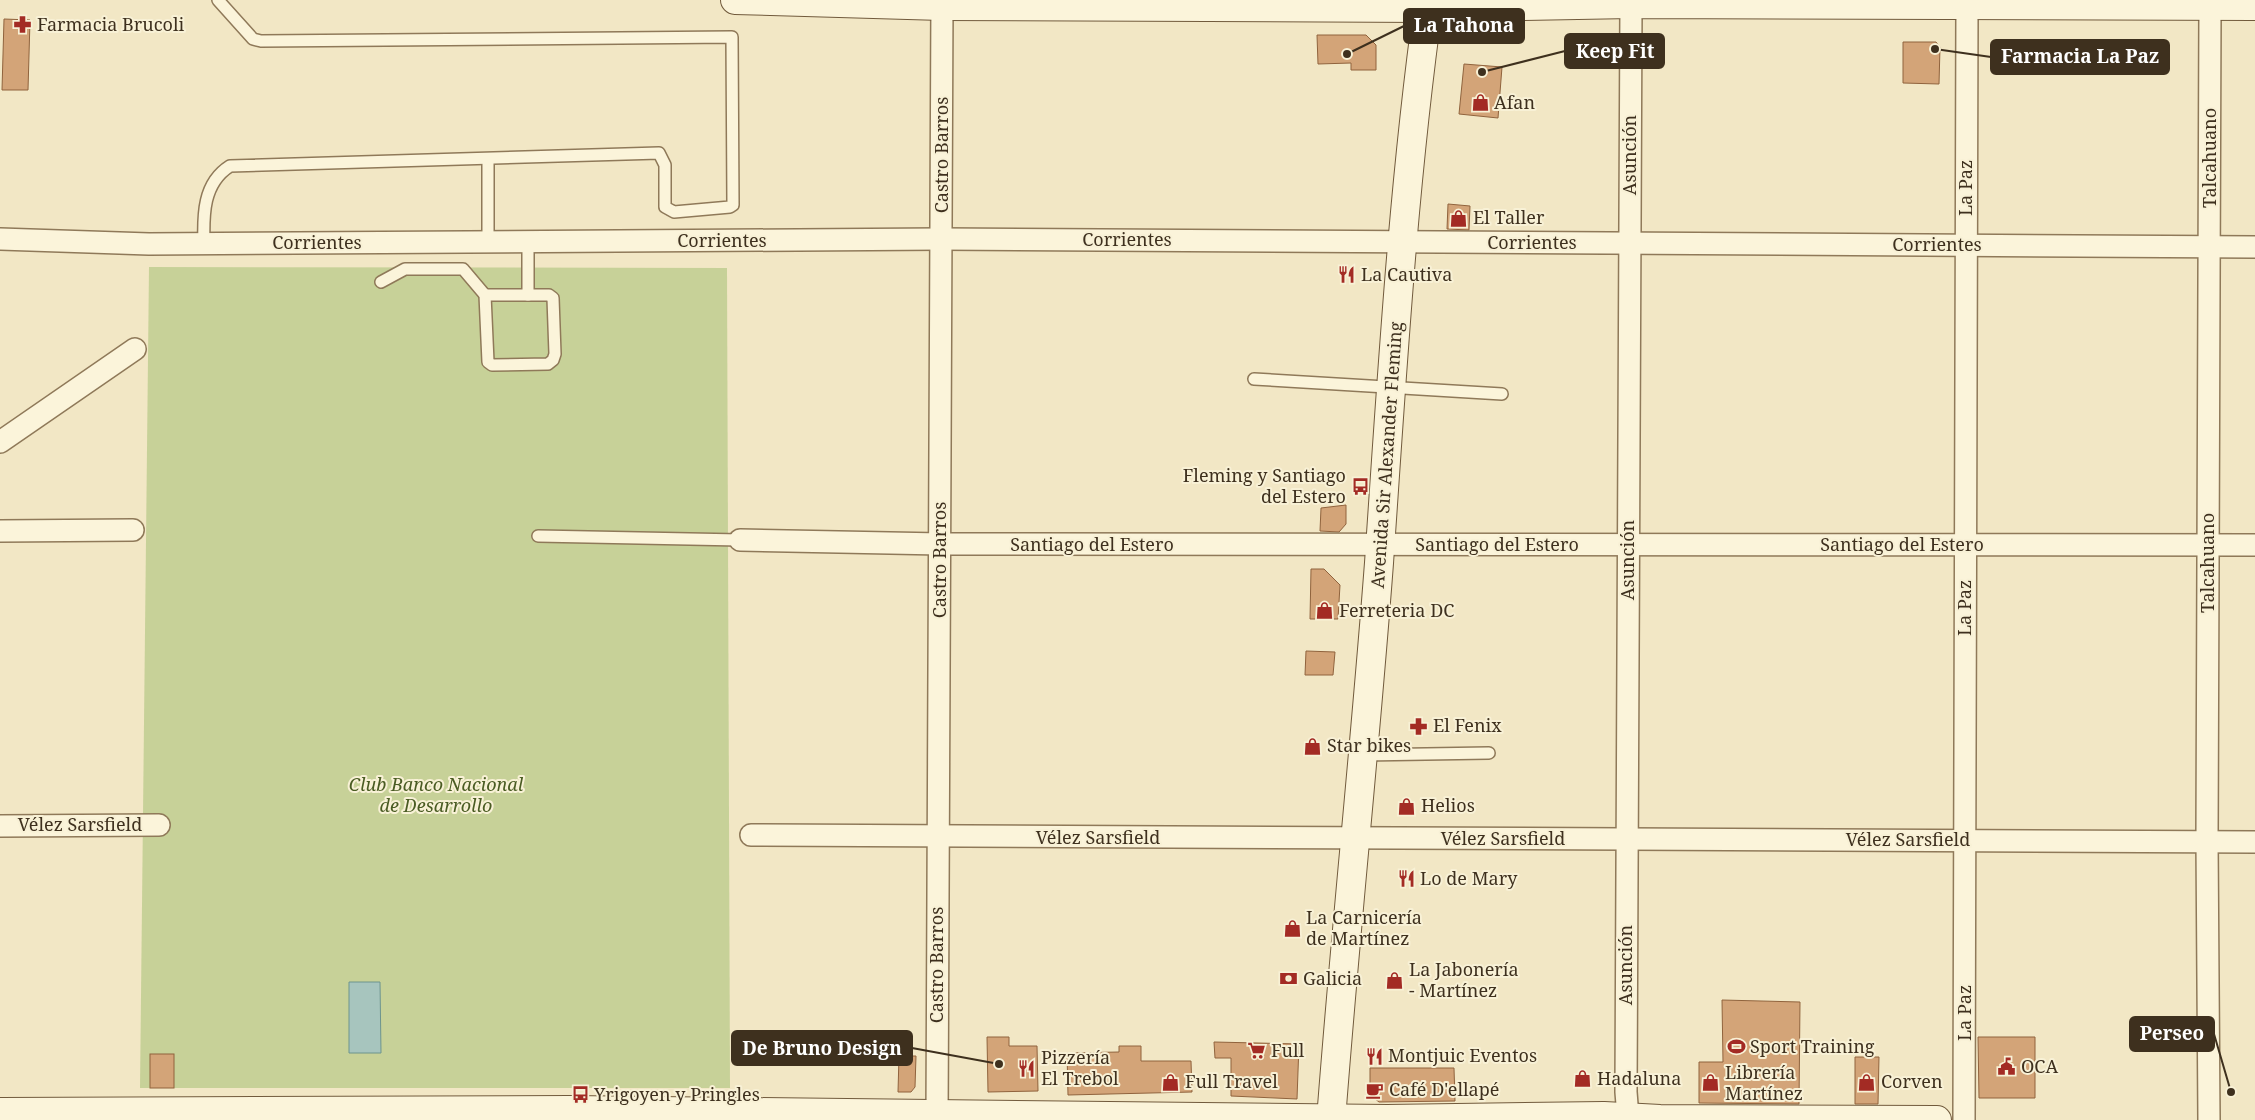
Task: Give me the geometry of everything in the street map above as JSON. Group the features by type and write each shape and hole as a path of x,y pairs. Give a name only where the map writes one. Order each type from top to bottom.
{"street":[{"path":"734,0 942,3 1961,3 2255,6"},
{"name":"Castro Barros","path":"937,1117 942,3"},
{"name":"La Paz","path":"1961,3 1966,245 1964,1120"},
{"name":"Avenida Sir Alexander Fleming","path":"1331,1119 1363,755 1402,242 1421,54 1428,4"},
{"name":"Asunción","path":"1628,1117 1626,1092 1630,4"},
{"name":"Talcahuano","path":"2209,1120 2207,841 2210,6"},
{"name":"Corrientes","path":"0,239 149,244 941,239 2255,247"},
{"path":"0,442 135,349"},
{"path":"0,531 133,530"},
{"name":"Santiago del Estero","path":"740,540 941,544 1379,546 2255,545"},
{"name":"Vélez Sarsfield","path":"0,826 159,825"},
{"name":"Vélez Sarsfield","path":"751,835 2255,842"},
{"path":"0,1112 199,1116 571,1115 1331,1119 1628,1117 1660,1119 1937,1120"}],"lane":[{"path":"204,244 205,198 221,172 230,166 659,153 665,164 665,207 674,212 730,207 733,201 732,37 261,41 253,39 218,0"},
{"path":"488,159 488,242"},
{"path":"528,242 528,294"},
{"path":"381,282 405,269 463,269 486,295 488,362 492,365 548,364 553,360 555,354 553,298 549,295 528,294 486,295"},
{"path":"1254,379 1502,394"},
{"path":"538,536 740,540"},
{"path":"1363,755 1489,753"}],"green space":[{"name":"Club Banco Nacional de Desarrollo","path":"149,267 727,268 730,1088 140,1088"}],"water":[{"path":"349,982 380,982 381,1053 349,1053"}],"building":[{"path":"4,19 30,20 28,90 2,90"},
{"path":"1317,35 1366,35 1376,45 1376,70 1351,70 1351,63 1318,64"},
{"path":"1903,42 1936,42 1940,47 1939,84 1903,83"},
{"path":"1464,64 1502,67 1498,118 1459,114"},
{"name":"El Taller","path":"1448,204 1470,206 1469,230 1447,229"},
{"path":"1346,505 1346,524 1339,532 1320,531 1321,508"},
{"path":"1311,569 1324,569 1340,585 1338,619 1310,619"},
{"path":"1306,651 1335,652 1333,675 1305,675"},
{"path":"1722,1000 1800,1002 1799,1104 1699,1103 1699,1062 1723,1062"},
{"path":"987,1037 1009,1037 1009,1046 1037,1046 1038,1091 988,1092"},
{"name":"OCA","path":"1978,1037 2035,1037 2035,1098 1979,1098"},
{"path":"1214,1042 1299,1044 1297,1099 1231,1096 1231,1058 1215,1058"},
{"path":"1119,1046 1141,1046 1141,1061 1191,1061 1192,1092 1068,1095 1067,1053 1119,1052"},
{"path":"150,1054 174,1054 174,1088 150,1088"},
{"path":"899,1056 916,1056 915,1087 911,1092 898,1092"},
{"name":"Corven","path":"1855,1057 1879,1057 1878,1104 1855,1104"},
{"path":"1370,1068 1454,1068 1455,1101 1379,1102 1370,1095"}],"place":[{"name":"Farmacia Brucoli","path":"23,25"},
{"name":"Farmacia La Paz","path":"1935,49"},
{"name":"La Tahona","path":"1347,54"},
{"name":"Keep Fit","path":"1482,72"},
{"name":"Afan","path":"1480,103"},
{"name":"El Taller","path":"1459,218"},
{"name":"La Cautiva","path":"1347,275"},
{"name":"Fleming y Santiago del Estero","path":"1360,486"},
{"name":"Ferreteria DC","path":"1325,611"},
{"name":"El Fenix","path":"1419,726"},
{"name":"Star bikes","path":"1313,746"},
{"name":"Helios","path":"1407,806"},
{"name":"Lo de Mary","path":"1406,879"},
{"name":"La Carnicería de Martínez","path":"1292,928"},
{"name":"Galicia","path":"1289,979"},
{"name":"La Jabonería - Martínez","path":"1395,980"},
{"name":"Sport Training","path":"1736,1047"},
{"name":"Full","path":"1257,1051"},
{"name":"Montjuic Eventos","path":"1374,1056"},
{"name":"De Bruno Design","path":"999,1064"},
{"name":"OCA","path":"2007,1067"},
{"name":"Pizzería El Trebol","path":"1027,1068"},
{"name":"Hadaluna","path":"1583,1079"},
{"name":"Full Travel","path":"1171,1082"},
{"name":"Corven","path":"1867,1082"},
{"name":"Librería Martínez","path":"1711,1083"},
{"name":"Café D'ellapé","path":"1375,1090"},
{"name":"Perseo","path":"2231,1092"},
{"name":"Yrigoyen y Pringles","path":"580,1095"}]}
